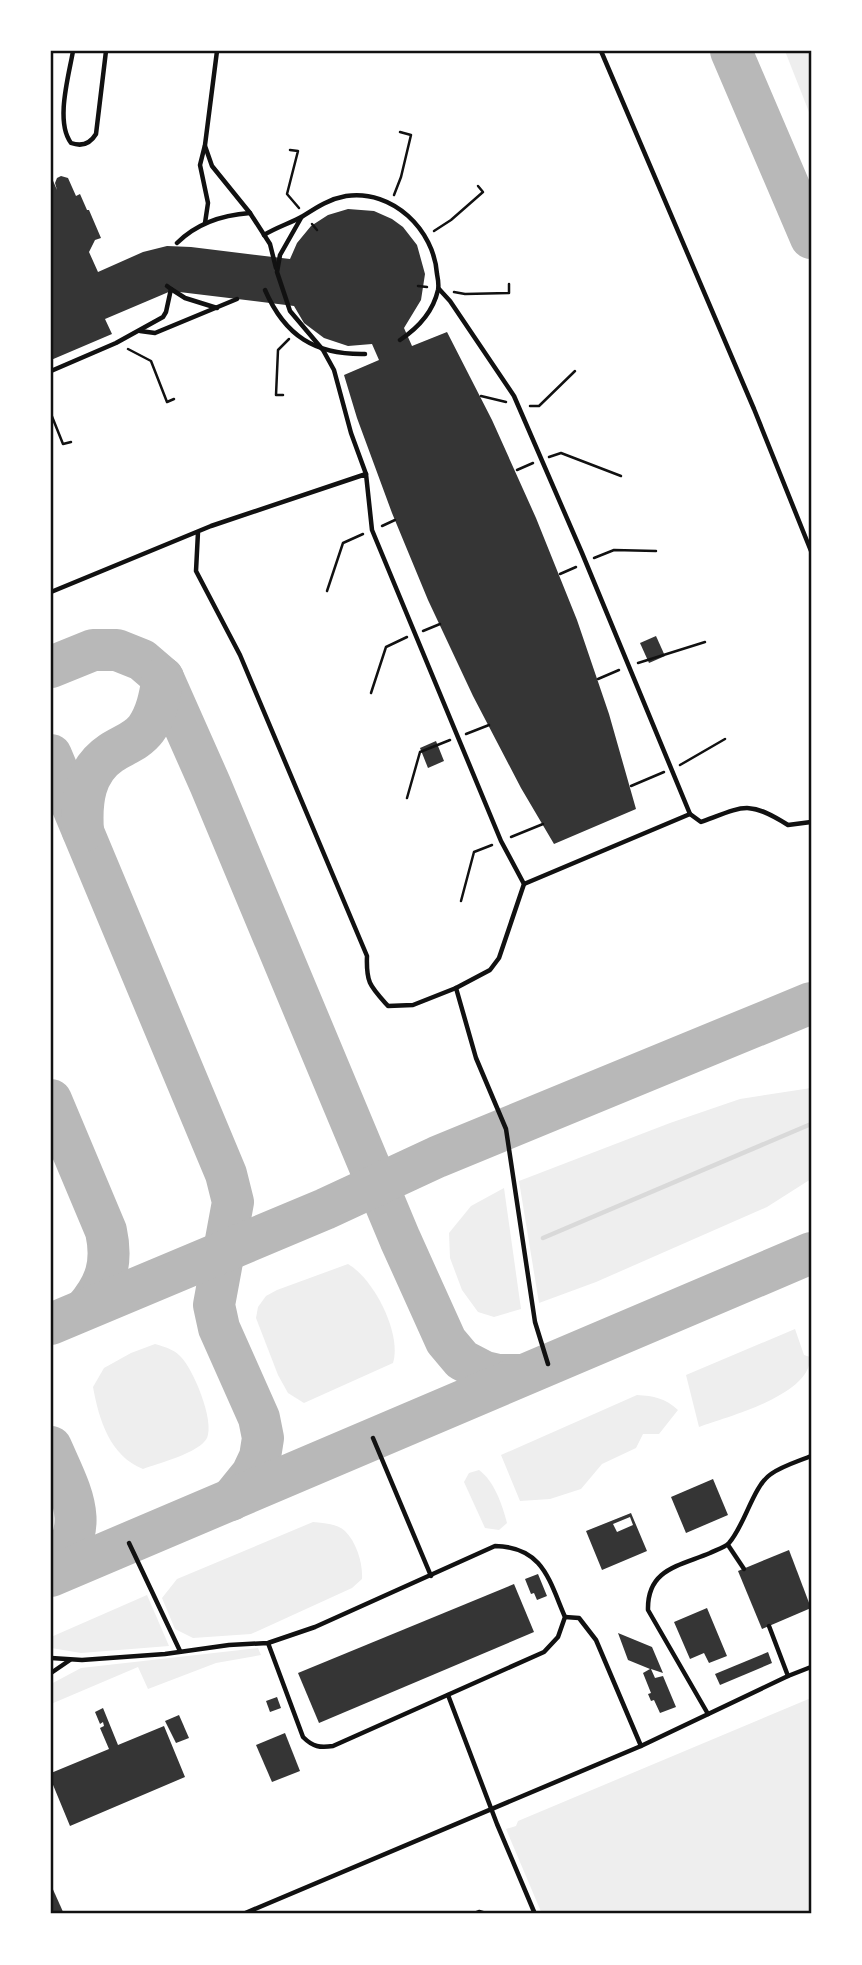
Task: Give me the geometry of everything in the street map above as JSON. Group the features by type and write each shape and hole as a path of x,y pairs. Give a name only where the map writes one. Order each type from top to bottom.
{"lane":[{"path":"74,51 65,98 64,127 71,143 81,145 90,143 96,134 106,51"},
{"path":"205,223 208,204 200,164 205,145 216,51"},
{"path":"601,51 811,551"},
{"path":"198,531 196,571 240,655 288,766 367,956 366,976 373,988 387,1006 400,1007 456,988 489,970 499,958 524,884 501,841 372,530 366,474 351,433 334,370 323,350 290,311 274,255 264,235 212,166 205,145"},
{"path":"264,235 327,201 347,196 369,196 390,204 410,217 426,236 437,264 439,289 422,323 400,340"},
{"path":"177,243 205,223 250,213"},
{"path":"277,272 280,255 303,216"},
{"path":"51,372 116,343 163,317 169,288 185,298 218,308"},
{"path":"439,289 467,326 518,405 690,814 701,822 737,809 752,807 769,813 788,825 811,822"},
{"path":"265,290 271,304 295,334 323,350 340,355 365,354"},
{"path":"138,331 155,333 237,299"},
{"path":"51,592 198,531 366,474"},
{"path":"524,884 690,814"},
{"path":"456,988 476,1058 506,1129 536,1322 548,1364"},
{"path":"373,1438 431,1576"},
{"path":"708,1714 648,1610 647,1595 652,1583 662,1574 727,1545 765,1480 771,1474 811,1456"},
{"path":"129,1543 180,1651"},
{"path":"727,1545 744,1569"},
{"path":"51,1658 71,1660 165,1654 229,1645 268,1643 315,1627 495,1546 512,1546 527,1552 545,1570 565,1617 558,1637 544,1652 333,1746 320,1748 303,1737 268,1643"},
{"path":"565,1617 579,1618 596,1640 641,1746"},
{"path":"769,1626 788,1676"},
{"path":"51,1673 71,1660"},
{"path":"243,1914 641,1746 811,1667"},
{"path":"448,1695 535,1914"},
{"path":"474,1914 486,1914"}],"path":[{"path":"390,204 401,177 411,135 400,132"},
{"path":"290,150 298,151 287,194 317,230"},
{"path":"426,236 451,220 483,192 478,186"},
{"path":"418,286 465,294 509,293 509,284"},
{"path":"283,395 276,395 278,350 295,334"},
{"path":"116,343 151,361 167,402 174,399"},
{"path":"481,396 518,405 539,406 575,371"},
{"path":"51,414 63,444 71,442"},
{"path":"517,470 561,453 621,475"},
{"path":"327,591 343,543 395,520"},
{"path":"560,574 614,550 656,551"},
{"path":"371,693 386,646 440,624"},
{"path":"598,679 629,666 705,642"},
{"path":"407,798 420,752 489,725"},
{"path":"461,901 474,852 543,824"}],"shaded area":[{"path":"785,51 811,51 811,117"},
{"path":"811,1088 811,1179 767,1207 596,1282 539,1303 519,1181 740,1099"},
{"path":"504,1188 521,1309 494,1317 478,1312 462,1290 450,1258 449,1233 471,1206"},
{"path":"348,1264 367,1282 384,1308 393,1337 393,1363 304,1403 288,1393 278,1375 256,1318 258,1307 266,1296 277,1290"},
{"path":"795,1329 804,1355 810,1357 807,1370 798,1382 766,1402 699,1427 686,1375"},
{"path":"155,1344 175,1352 185,1362 201,1395 209,1430 207,1438 196,1448 143,1469 132,1463 114,1446 103,1424 93,1387 104,1368"},
{"path":"637,1395 659,1398 678,1410 659,1434 643,1434 636,1448 602,1464 581,1489 550,1499 520,1501 501,1455"},
{"path":"479,1470 493,1487 503,1508 507,1523 499,1530 485,1528 464,1482 469,1473"},
{"path":"313,1522 338,1527 353,1541 360,1560 362,1579 352,1588 251,1634 193,1638 175,1629 162,1598 177,1579"},
{"path":"147,1595 169,1646 81,1653 51,1648 51,1637"},
{"path":"258,1648 261,1655 216,1663 148,1689 138,1667 51,1704 51,1684 81,1668"},
{"path":"811,1698 811,1914 542,1914 506,1829 516,1826 518,1821"}],"building":[{"path":"51,176 57,190 57,178 68,178 76,196 80,194 89,210 101,238 95,240 89,252 98,272 143,252 167,246 290,259 297,243 311,226 328,215 348,209 374,211 403,227 417,245 425,274 421,300 404,328 412,346 447,332 492,420 536,518 577,620 609,714 636,809 554,844 521,788 473,696 428,600 357,418 344,375 379,360 372,344 348,346 324,338 304,323 294,306 171,291 105,319 112,334 51,360"},
{"path":"656,636 665,656 649,663 640,643"},
{"path":"436,741 444,761 428,768 420,748"},
{"path":"713,1479 728,1515 686,1533 671,1497"},
{"path":"631,1513 647,1551 602,1570 586,1531","holes":["630,1517 633,1525 617,1532 613,1524"]},
{"path":"789,1550 811,1608 762,1629 738,1571"},
{"path":"538,1574 547,1596 537,1600 534,1593 531,1594 525,1579"},
{"path":"514,1584 534,1632 319,1723 298,1673"},
{"path":"707,1608 727,1656 709,1663 704,1653 690,1659 674,1622"},
{"path":"618,1633 652,1647 663,1673 651,1669 655,1678 663,1676 676,1707 660,1713 648,1694 651,1693 643,1673 650,1669 628,1660"},
{"path":"768,1652 772,1663 720,1685 715,1674"},
{"path":"277,1697 281,1708 270,1712 266,1701"},
{"path":"103,1708 118,1745 164,1726 185,1777 70,1826 51,1780 51,1773 109,1749 100,1728 104,1726 103,1722 100,1724 95,1712"},
{"path":"179,1715 189,1738 176,1743 165,1721"},
{"path":"285,1733 300,1771 272,1782 256,1745"},
{"path":"51,1885 64,1914 51,1914"}],"waterway":[{"path":"543,1238 811,1124"}],"taxiway":[{"path":"731,51 811,238"},
{"path":"51,667 93,650 117,650 142,660 163,678 400,1239 446,1341 462,1360 485,1372 521,1375"},
{"path":"83,831 84,798 90,778 102,760 146,729 155,711 163,678"},
{"path":"51,755 226,1174 233,1202 214,1305 219,1328 259,1418 263,1438 260,1457 252,1474 231,1500"},
{"path":"51,1324 325,1209 437,1157 811,1003"},
{"path":"51,1100 106,1231 108,1243 108,1263 103,1282 85,1309"},
{"path":"51,1576 811,1253"},
{"path":"51,1447 72,1497 75,1512 72,1541 51,1574"}]}
